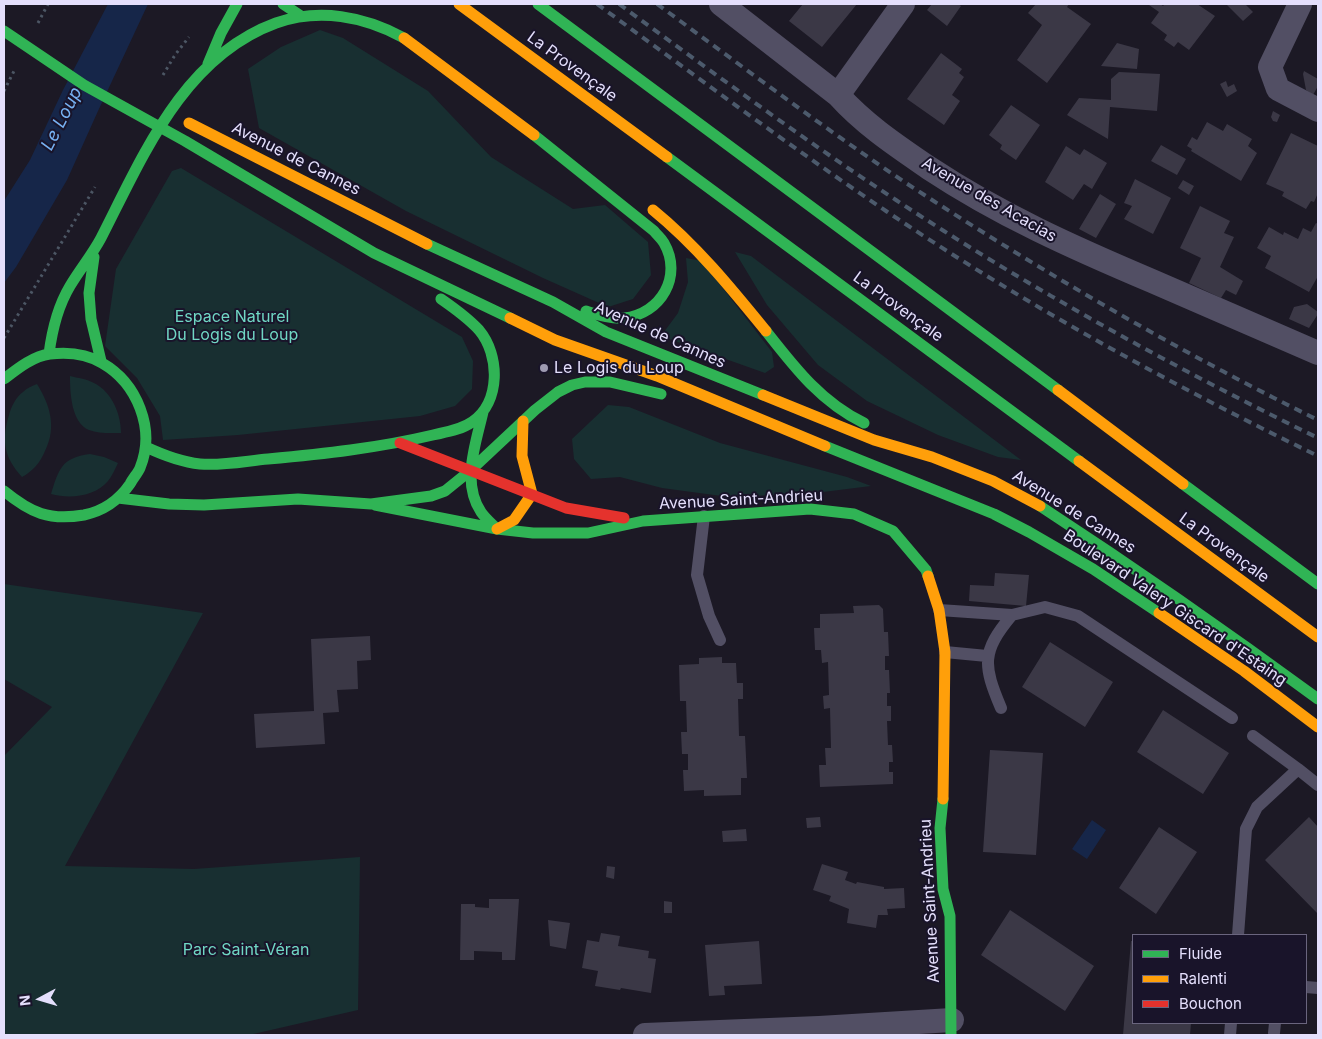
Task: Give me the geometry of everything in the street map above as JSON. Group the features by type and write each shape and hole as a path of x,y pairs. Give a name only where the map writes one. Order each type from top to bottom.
{"main road":[{"path":"208,64 237,4"},
{"path":"283,4 301,16"},
{"name":"La Provençale","path":"459,4 1318,637"},
{"name":"La Provençale","path":"538,4 1318,584"},
{"path":"49,354 50,340 57,314 69,287 95,251 157,132 181,96 208,64 242,38 260,28 301,16 320,14 375,24 392,31 410,42 559,152 654,231 664,243 671,269 667,292 651,310 640,314 611,318 553,302"},
{"path":"4,31 84,85 185,141 374,253 468,318 478,328 491,348 494,360 494,378 490,396 483,412 471,470 472,490 475,501 482,513 497,530 514,520 532,494 522,456 523,421"},
{"name":"Avenue de Cannes","path":"159,107 436,249 553,302 606,332 874,440 932,457 993,481 1033,502 1106,549 1251,650"},
{"path":"559,152 589,165"},
{"path":"643,203 666,220 713,266 791,362 822,395 840,410 932,457"},
{"path":"95,251 89,293 91,319 101,361"},
{"path":"374,253 555,340 657,376 787,431"},
{"path":"4,379 24,363 49,354 71,353 101,361 116,371 131,388 142,408 146,431 146,447 140,468 130,485 118,498 94,513 68,518 43,516 21,506 4,492"},
{"path":"118,498 169,504 204,505 298,499 371,504 431,496 444,491 471,470 523,421 558,392 572,385 585,382 610,382 670,397"},
{"path":"697,405 787,431"},
{"path":"146,447 184,463 201,466 400,444 458,429 471,423 483,412"},
{"name":"Boulevard Valery Giscard d'Estaing","path":"787,431 994,514 1029,532 1093,569 1244,671 1318,727"},
{"path":"400,444 566,508 643,521"},
{"name":"Avenue Saint-Andrieu","path":"371,504 497,530 534,534 588,533 643,521 810,509 854,514 894,531 926,570 939,610 945,652 943,805 940,828 943,890 950,916 951,1028"},
{"path":"4,508 21,506"},
{"name":"Boulevard Valery Giscard d'Estaing","path":"1251,650 1318,699"}],"street":[{"name":"Avenue des Acacias","path":"721,4 838,96 853,112 885,139 949,181 1021,223 1078,250 1318,353"},
{"path":"838,96 903,4"},
{"path":"1300,4 1270,67 1278,89 1318,110"},
{"path":"645,1035 951,1028"}],"lane":[{"path":"704,516 697,575 709,616 720,640"},
{"path":"939,610 1012,616 1045,608 1078,616 1232,718"},
{"path":"1001,708 990,680 987,656 997,633 1012,616"},
{"path":"945,652 987,656"},
{"path":"1253,736 1318,785"},
{"path":"1238,934 1246,829 1257,807 1298,769"}],"green space":[{"path":"320,30 343,38 428,91 491,157 573,209 605,205 648,242 651,275 633,299 608,307 543,278 406,211 259,128 248,69 281,47"},
{"name":"Espace Naturel Du Logis du Loup","path":"181,168 462,337 473,361 472,389 455,406 420,416 238,435 163,440 160,416 137,378 105,346 116,269 172,171"},
{"path":"735,252 751,256 1021,460 998,457 938,435 867,401 818,365 767,305"},
{"path":"686,258 702,261 772,352 774,367 765,373 661,336 678,313 688,282"},
{"path":"70,376 91,382 106,392 117,411 121,433 89,430 78,421 70,390"},
{"path":"37,384 48,408 51,433 41,459 30,472 22,477 11,463 6,448 5,433 10,412 16,399 26,389"},
{"path":"608,405 629,407 720,443 847,477 871,486 815,493 729,497 662,488 620,477 591,479 574,459 572,439"},
{"path":"90,454 118,463 108,481 96,490 81,495 58,496 51,494 59,471 63,466 73,458"},
{"name":"Parc Saint-Véran","path":"4,584 203,613 65,866 194,869 360,857 358,1010 249,1035 4,1035 4,756 52,707 4,679"}],"water":[{"name":"Le Loup","path":"108,4 148,4 67,180 16,267 4,283 4,201 30,160 63,90"},
{"path":"1092,820 1106,830 1087,859 1072,849"}],"building":[{"path":"803,4 857,4 822,47 789,21"},
{"path":"932,4 958,4 961,6 947,26 927,10"},
{"path":"1036,4 1069,4 1067,7 1091,24 1047,83 1017,60 1042,25 1028,13"},
{"path":"1150,4 1160,4 1163,6 1165,4 1197,4 1215,16 1189,50 1178,42 1174,47 1164,40 1167,35 1151,23 1159,12"},
{"path":"1226,4 1245,4 1253,12 1243,21"},
{"path":"1117,43 1139,49 1137,69 1101,66"},
{"path":"941,53 962,69 959,73 964,77 952,95 960,101 944,125 907,99"},
{"path":"1304,71 1318,79 1318,86 1313,95 1306,90"},
{"path":"1119,72 1160,74 1157,111 1110,107 1108,139 1067,115 1079,98 1111,100 1111,79"},
{"path":"1226,81 1228,87 1234,84 1237,91 1227,97 1220,84"},
{"path":"1011,105 1040,125 1016,160 1000,149 1002,145 989,135"},
{"path":"1273,111 1280,115 1277,122 1273,121 1271,117"},
{"path":"1207,122 1223,131 1227,124 1252,139 1248,146 1257,153 1241,181 1191,151 1192,149 1187,146 1192,137 1197,140"},
{"path":"1291,133 1318,146 1318,193 1314,202 1311,201 1306,209 1282,196 1284,192 1266,184"},
{"path":"1161,145 1186,159 1177,175 1151,161"},
{"path":"1066,146 1080,155 1084,149 1107,163 1092,189 1084,184 1073,200 1045,182"},
{"path":"1135,179 1171,198 1153,234 1124,219 1132,206 1124,203"},
{"path":"1183,180 1194,186 1189,195 1178,188"},
{"path":"1100,194 1116,204 1096,238 1079,229"},
{"path":"1200,206 1230,221 1224,233 1234,237 1220,267 1243,281 1236,295 1226,290 1221,298 1189,283 1201,258 1180,248"},
{"path":"1316,223 1318,224 1318,276 1309,292 1265,268 1271,256 1257,248 1269,227 1283,235 1284,232 1298,239 1303,228 1311,232"},
{"path":"1307,304 1318,312 1309,328 1289,319 1294,307"},
{"path":"995,573 1029,575 1026,606 969,601 970,585 994,586"},
{"path":"879,605 883,609 884,632 888,632 889,656 885,656 885,670 889,670 890,693 887,693 887,706 891,706 891,721 887,721 888,745 892,745 893,762 889,762 889,772 893,772 893,784 820,787 819,765 826,765 825,748 831,748 830,708 824,709 823,696 829,695 828,662 822,663 821,650 815,650 814,628 820,628 820,614 854,613 853,606"},
{"path":"370,636 371,660 357,661 358,689 337,690 339,712 323,713 325,744 256,748 254,714 314,711 311,639"},
{"path":"1050,642 1113,682 1085,727 1022,687"},
{"path":"722,657 722,663 736,663 737,683 743,683 743,699 738,699 739,736 745,736 747,778 741,778 741,795 704,796 704,790 684,791 683,770 688,770 688,754 682,754 681,732 687,732 686,701 680,701 679,665 699,664 699,658"},
{"path":"1163,710 1229,753 1203,794 1137,752"},
{"path":"990,750 1043,753 1036,855 983,852"},
{"path":"820,817 821,827 807,828 806,818"},
{"path":"1309,817 1318,827 1318,914 1265,860"},
{"path":"1159,827 1197,852 1156,914 1119,888"},
{"path":"746,829 747,841 723,842 722,831"},
{"path":"822,864 848,872 845,880 856,884 857,882 884,887 884,889 904,888 905,908 887,909 888,915 878,915 876,928 847,923 849,909 829,901 831,896 813,890"},
{"path":"607,866 615,867 614,879 606,877"},
{"path":"489,899 519,899 515,960 502,960 502,952 474,951 474,960 460,960 461,904 475,904 475,907 489,908"},
{"path":"664,901 672,902 672,913 664,913"},
{"path":"1010,910 1094,966 1065,1011 981,955"},
{"path":"548,920 570,923 566,949 550,946"},
{"path":"601,933 620,936 618,946 649,951 648,958 656,959 651,993 595,986 598,971 582,968 587,940 599,942"},
{"path":"759,941 762,984 724,986 725,995 709,996 705,945"},
{"path":"1132,941 1132,1024 1191,1024 1190,1035 1123,1035"}],"railway":[{"path":"597,4 849,186 938,245 1098,341 1207,400 1318,456"},
{"path":"619,4 826,153 998,265 1156,355 1318,438"},
{"path":"657,4 780,95 906,183 956,215 1057,278 1160,337 1318,420"}],"traffic: fast":[{"path":"208,64 221,33 237,4"},
{"path":"283,4 301,16"},
{"path":"538,4 1058,390"},
{"path":"49,354 56,318 62,302 101,238 150,143 169,112 191,84 215,59 244,39 276,23 292,18 309,16 325,15 357,20 389,30 404,38"},
{"path":"4,31 84,85 185,141 374,253 510,318"},
{"path":"534,135 654,231 664,243 669,256 671,268 665,291 649,309 637,315 624,318 586,311"},
{"path":"667,157 1079,461"},
{"path":"427,244 553,302 606,332 763,395"},
{"path":"94,257 89,293 91,319 101,361"},
{"path":"146,447 186,462 225,464 371,447 448,432 468,425 481,413 488,403 492,391 494,365 486,340 479,330 466,317 441,299"},
{"path":"766,331 810,383 835,405 864,423"},
{"path":"4,379 37,357 44,355 56,353 70,354 96,360 125,382 134,395 140,408 146,438 140,468 130,484 116,500 98,511 72,517 50,516 32,510 4,491"},
{"path":"118,498 169,504 204,505 298,499 371,504 431,496 445,491 471,470 535,410 558,392 572,385 585,382 610,382 661,394"},
{"path":"483,412 472,462 472,488 481,512 497,529"},
{"path":"825,446 994,514 1093,569 1159,613"},
{"path":"1183,484 1318,584"},
{"path":"375,505 497,529 533,533 588,533 643,521 810,509 854,514 893,531 926,570 928,576"},
{"path":"1040,506 1250,649 1318,699"},
{"path":"943,799 940,828 943,889 950,916 951,1035"}],"traffic: slow":[{"path":"459,4 667,157"},
{"path":"404,38 534,135"},
{"path":"189,123 427,244"},
{"path":"653,210 698,252 766,331"},
{"path":"510,318 555,340 657,376 825,446"},
{"path":"1058,390 1183,484"},
{"path":"763,395 874,440 932,457 993,481 1040,506"},
{"path":"497,529 514,520 532,494 522,456 523,421"},
{"path":"1079,461 1318,637"},
{"path":"928,576 939,610 945,652 943,799"},
{"path":"1159,613 1244,671 1318,727"}],"traffic: jam":[{"path":"400,443 566,508 624,518"}],"place":[{"name":"Le Logis du Loup","path":"544,368"}]}
